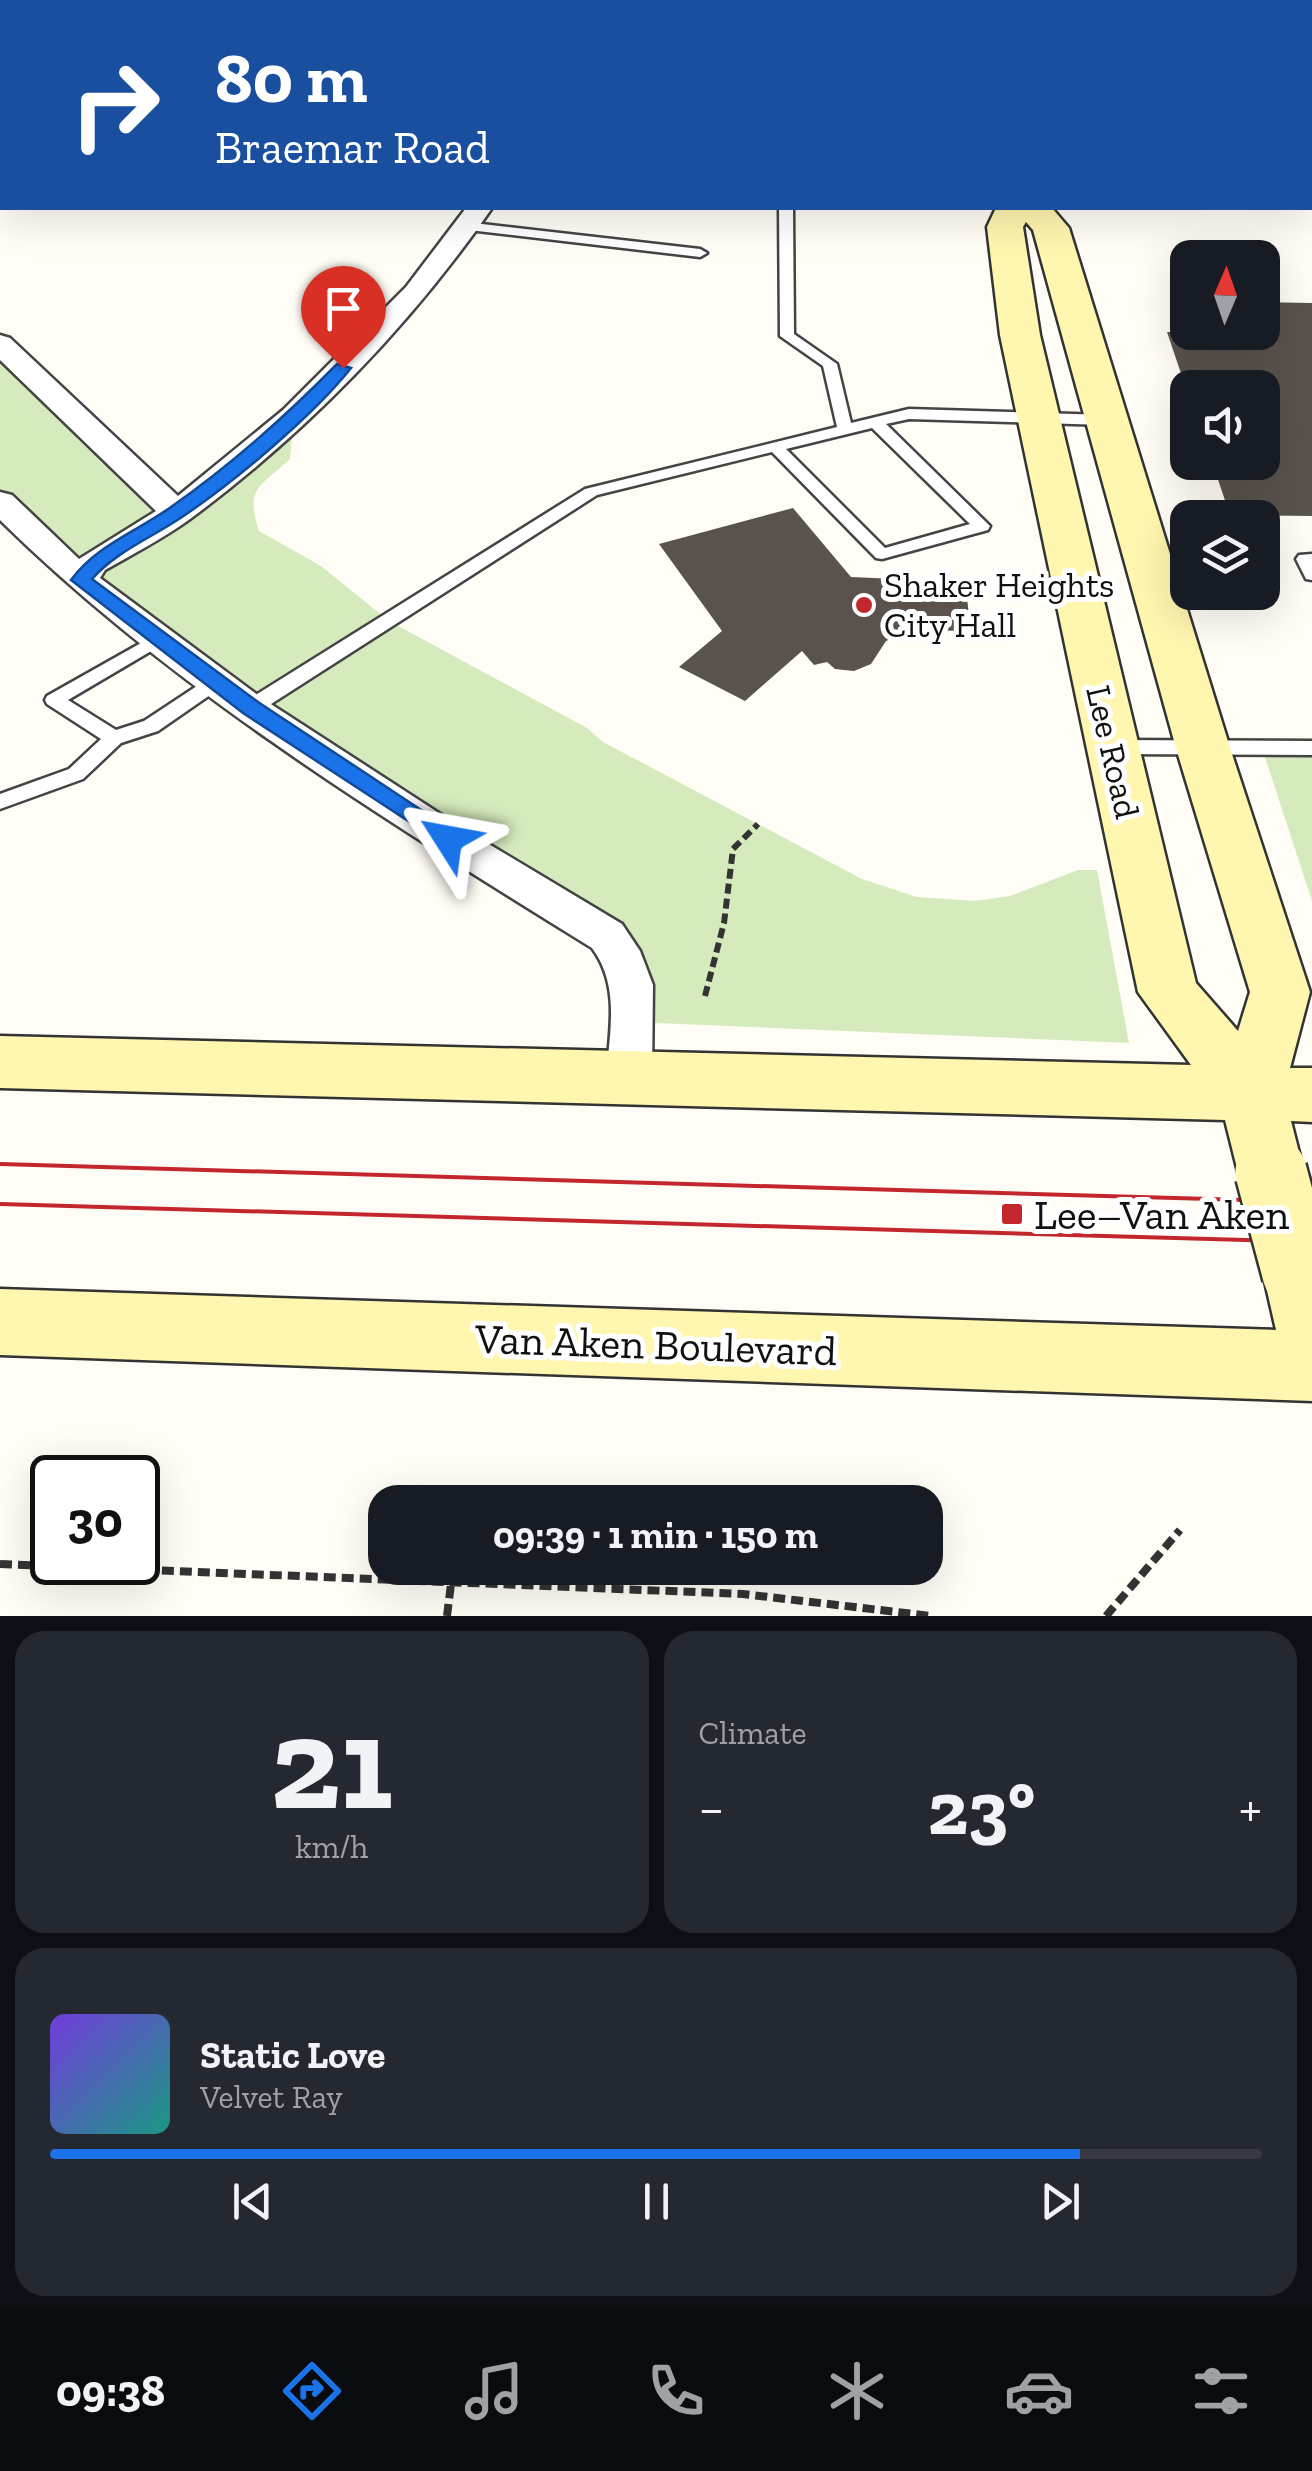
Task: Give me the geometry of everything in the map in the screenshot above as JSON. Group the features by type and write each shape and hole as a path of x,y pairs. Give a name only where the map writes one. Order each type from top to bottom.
{"main road":[{"name":"Lee Road","path":"1013,210 1005,227 1020,336 1168,992 1281,1094 1271,1172 1305,1302"},
{"path":"0,1062 1281,1094 1280,992 1203,748 1051,228 1034,210"},
{"name":"Van Aken Boulevard","path":"0,1322 1312,1366"}],"street":[{"path":"81,580 102,556 176,512 294,418 416,292 472,217"},
{"path":"0,344 176,512"},
{"path":"0,502 81,580 250,708 448,839 607,936 622,952 634,990 629,1076"}],"lane":[{"path":"786,210 787,336 830,364 845,430"},
{"path":"472,217 598,242 594,251 698,258"},
{"path":"250,708 591,492 909,414 1106,420"},
{"path":"775,447 882,554 982,526 875,422"},
{"path":"1312,559 1305,558 1312,575"},
{"path":"114,738 54,700 157,640"},
{"path":"0,802 76,774 114,738 150,726 216,682"},
{"path":"1112,747 1312,748"}],"path":[{"path":"705,996 724,923 734,849 758,824"},
{"path":"1106,1616 1180,1530"},
{"path":"0,1564 368,1580"},
{"path":"447,1616 451,1585"},
{"path":"480,1585 744,1594 931,1616"}],"green space":[{"path":"0,344 176,512 294,417 290,459 263,483 254,497 259,531 321,566 389,621 587,728 603,742 862,879 917,897 975,901 1010,896 1078,870 1097,870 1129,1043 632,1022 631,970 250,708 0,502"},
{"path":"1262,748 1312,748 1312,901"}],"building":[{"path":"1280,302 1312,303 1312,516 1280,516 1280,500 1225,500 1218,480 1280,480 1280,370 1180,370 1173,350 1280,350"},
{"name":"Shaker Heights City Hall","path":"793,508 851,577 965,582 971,631 914,630 886,641 871,664 854,671 835,669 827,662 814,665 802,651 745,701 679,667 722,631 659,544"}],"tram line":[{"path":"0,1164 1312,1202"},
{"path":"0,1204 1312,1242"}],"place":[{"name":"Shaker Heights City Hall","path":"864,605"},
{"name":"Lee–Van Aken","path":"1012,1214"}],"route":[{"path":"343,368 294,418 241,461 176,512 102,556 81,580 250,708 448,839"}]}
